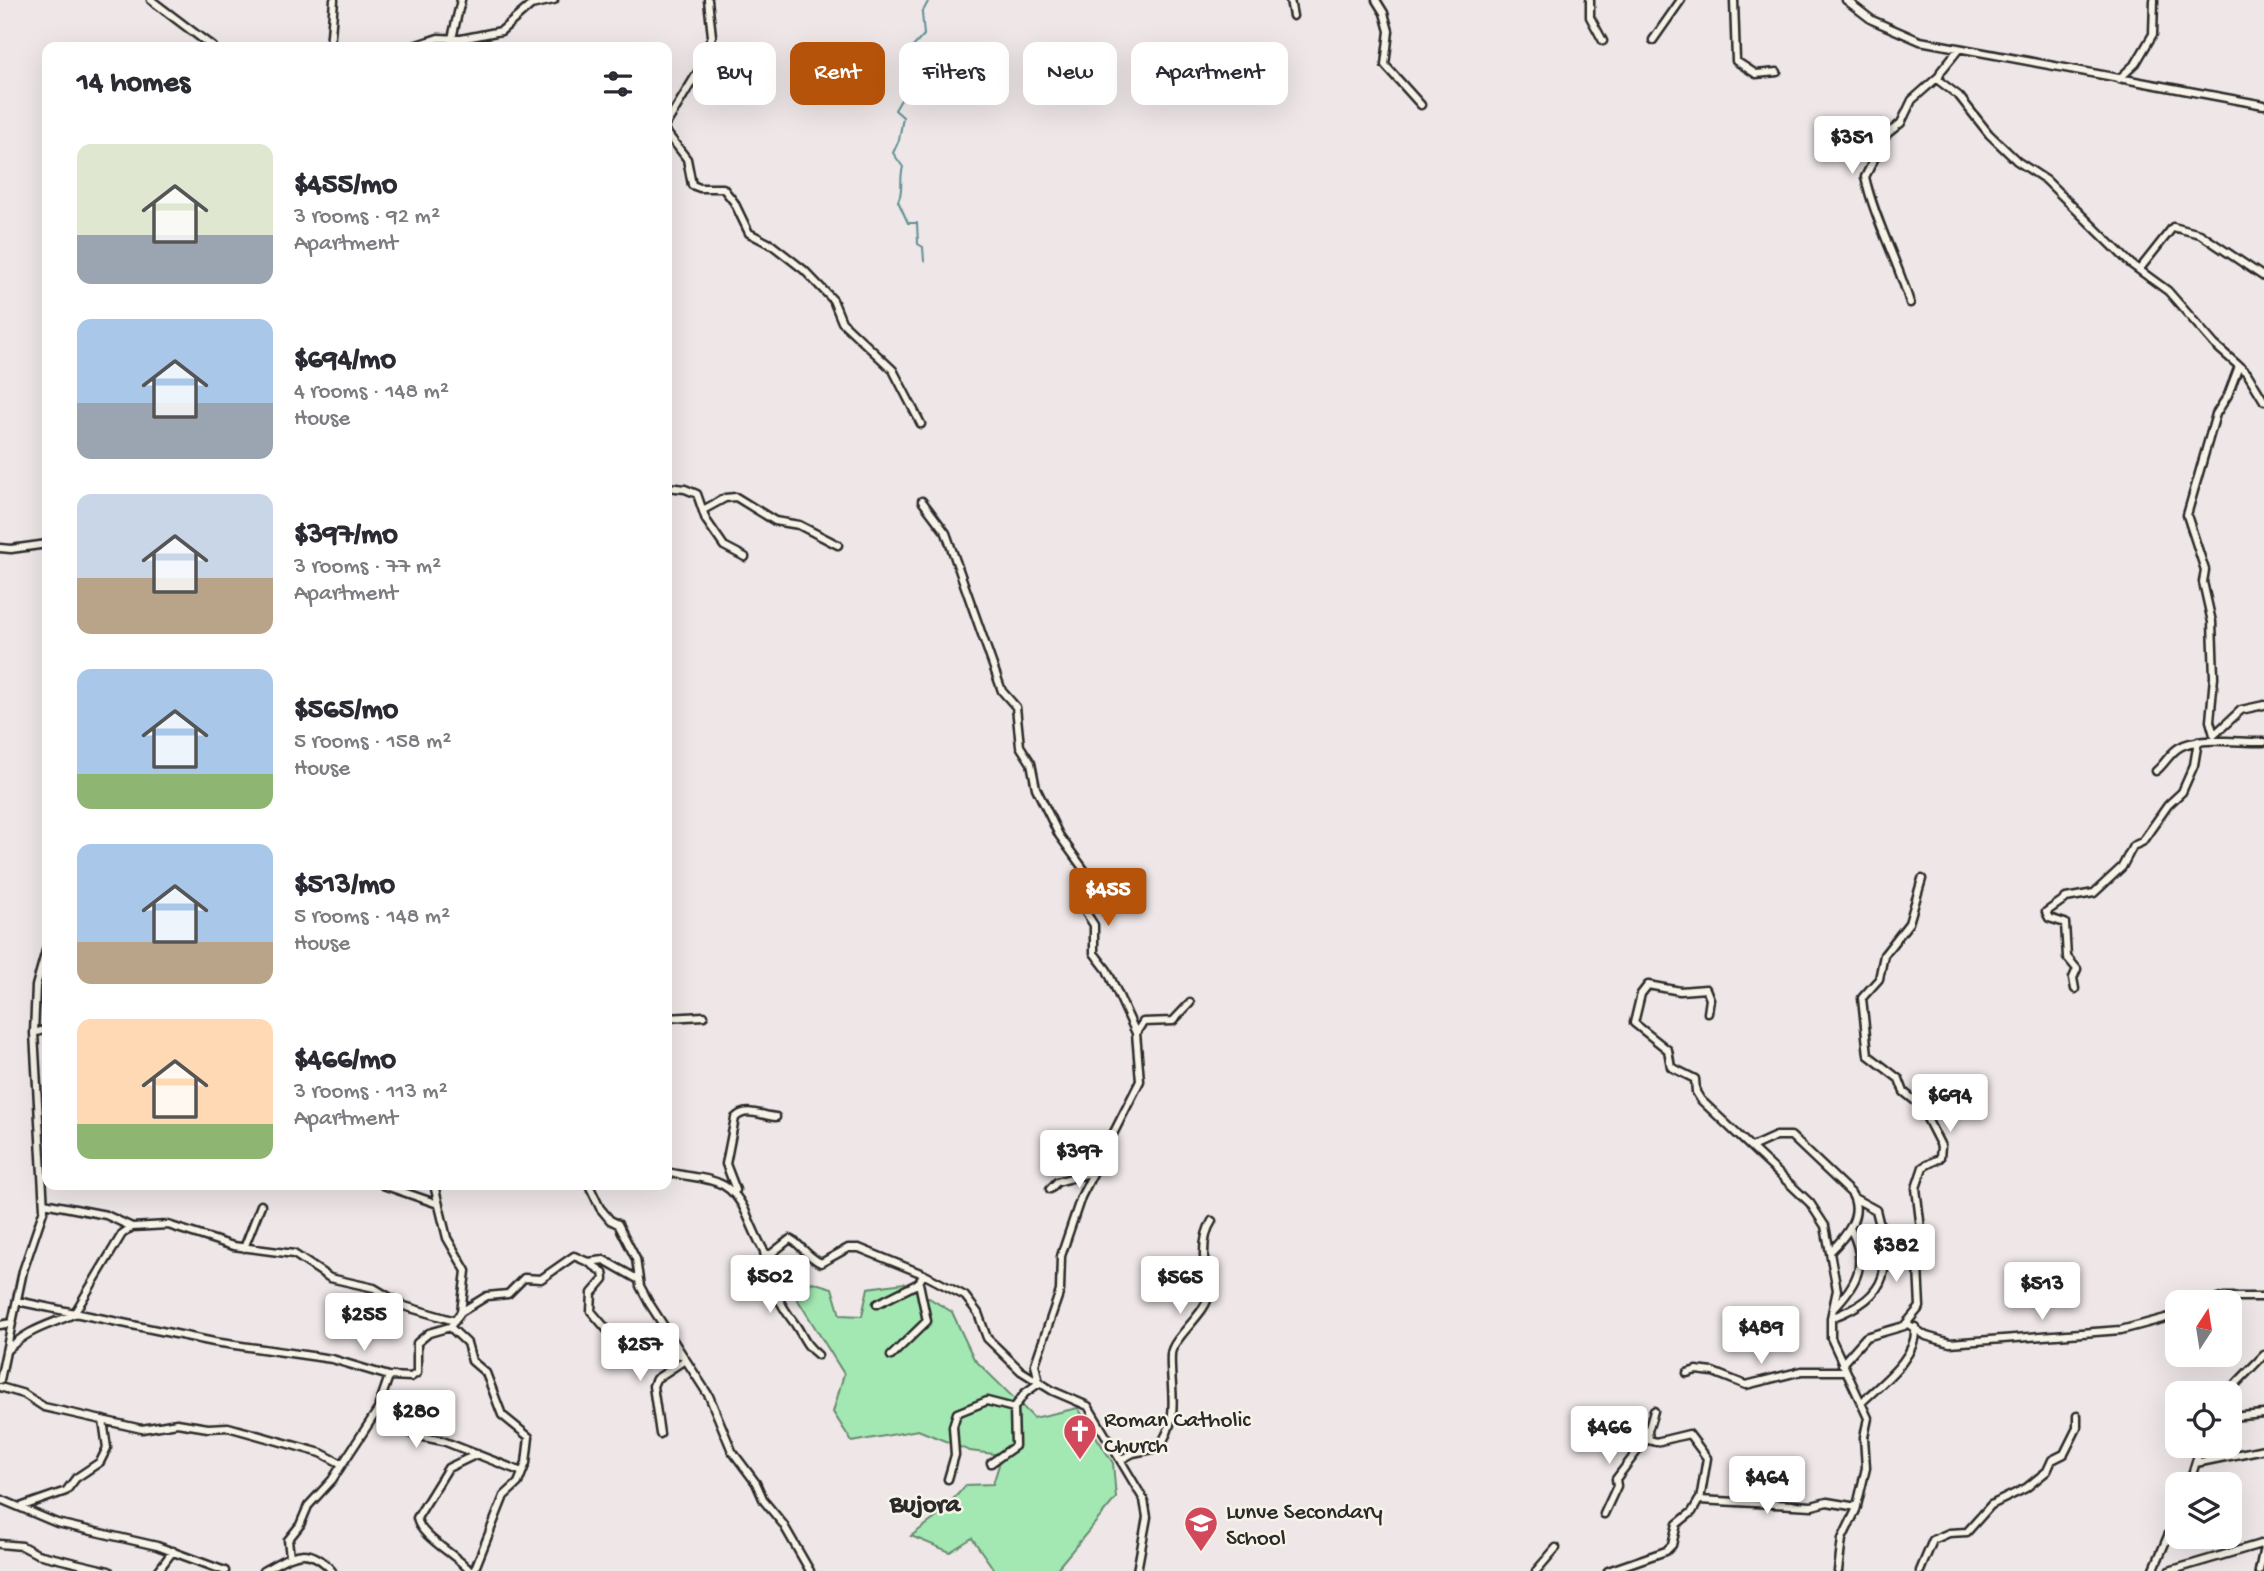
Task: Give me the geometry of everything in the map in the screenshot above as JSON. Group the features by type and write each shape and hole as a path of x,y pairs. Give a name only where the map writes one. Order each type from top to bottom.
{"street":[{"path":"151,0 206,42"},
{"path":"330,42 334,0"},
{"path":"451,42 461,0"},
{"path":"423,42 452,37 461,39 504,30 531,5 554,0"},
{"path":"672,115 699,70 712,36 708,0"},
{"path":"1290,0 1293,16"},
{"path":"1376,0 1384,13 1389,31 1385,65 1421,105"},
{"path":"1590,0 1590,17 1603,41"},
{"path":"1653,40 1681,0"},
{"path":"1846,0 1885,26 1920,41 2264,105"},
{"path":"2119,79 2136,62 2153,34 2154,0"},
{"path":"1732,2 1736,61 1756,74 1777,72"},
{"path":"1910,303 1899,266 1875,216 1866,177 1887,134 1901,123 1912,100 1938,77 1958,50"},
{"path":"1938,77 2021,165 2046,180 2139,270 2168,291 2215,345 2250,378 2264,401"},
{"path":"672,140 687,159 692,185 699,188 723,188 737,208 749,233 772,245 804,270 833,300 842,322 893,370 921,424"},
{"path":"2139,270 2173,227 2209,239 2264,277"},
{"path":"2212,738 2212,622 2203,582 2205,570 2187,514 2216,414 2228,395 2239,366"},
{"path":"672,488 694,492 706,520 724,546 745,557"},
{"path":"703,510 725,498 736,497 775,521 799,524 838,545"},
{"path":"922,501 946,533 1002,691 1016,707 1020,746 1031,763 1035,788 1059,835 1085,872 1079,902 1094,925 1094,953 1107,970 1136,1032 1139,1084 1081,1197 1061,1256 1060,1291 1034,1364 1039,1383"},
{"path":"0,548 42,544"},
{"path":"2156,771 2177,748 2212,738 2241,710 2264,705"},
{"path":"2212,738 2221,743 2264,742"},
{"path":"2075,989 2073,978 2077,969 2067,957 2065,923 2049,918 2046,912 2066,898 2090,896 2122,867 2133,846 2143,842 2168,805 2182,792 2194,765 2198,741"},
{"path":"1861,1403 1904,1359 1914,1340 1912,1323 1921,1302 1918,1267 1921,1227 1916,1188 1923,1167 1940,1158 1941,1148 1920,1104 1903,1091 1899,1079 1868,1055 1862,998 1879,979 1884,955 1894,947 1910,921 1922,879"},
{"path":"42,961 38,973 34,1033 42,1174"},
{"path":"1709,1013 1710,999 1706,989 1680,991 1648,985 1640,994 1634,1023 1668,1050 1671,1067 1695,1079 1696,1093 1701,1100 1754,1146 1810,1203 1825,1226 1837,1290 1831,1314 1831,1338 1868,1417 1864,1437 1867,1464 1857,1507 1842,1539 1838,1571"},
{"path":"1136,1032 1143,1022 1173,1021 1190,1003"},
{"path":"672,1018 704,1016"},
{"path":"34,1033 42,1031"},
{"path":"776,1117 740,1113 735,1118 726,1164 736,1192 765,1252 768,1275 781,1306 803,1343 818,1355"},
{"path":"38,1115 42,1115"},
{"path":"1754,1146 1776,1136 1791,1136 1854,1198 1876,1210 1885,1246 1882,1283 1858,1307 1831,1314"},
{"path":"1051,1189 1057,1182 1093,1172"},
{"path":"672,1173 719,1182 736,1192"},
{"path":"0,1380 11,1323 44,1203 43,1190"},
{"path":"397,1190 438,1205"},
{"path":"435,1190 450,1245 466,1271 461,1312"},
{"path":"592,1190 600,1208 610,1220 618,1224 632,1252 639,1280 649,1303 709,1396 732,1451 756,1483 764,1502 783,1524 810,1571"},
{"path":"1831,1314 1845,1296 1861,1262 1860,1248 1851,1230 1854,1198"},
{"path":"44,1203 110,1216 132,1227 173,1226 244,1248 294,1254 330,1278 365,1284 404,1306 453,1324 467,1343 472,1361 486,1373 502,1415 529,1434 522,1472 516,1486 504,1496 472,1571 455,1554 432,1539 419,1526 417,1518 448,1468 477,1454"},
{"path":"244,1248 261,1205"},
{"path":"1122,1459 1133,1453 1158,1448 1170,1424 1175,1393 1171,1353 1208,1298 1203,1242 1204,1232 1212,1221"},
{"path":"6,1352 17,1339 41,1325 74,1314 118,1239 132,1227"},
{"path":"1830,1252 1851,1230"},
{"path":"765,1252 771,1254 792,1239 807,1255 821,1263 855,1247 923,1274 965,1296 978,1313 990,1342 1021,1371 1039,1383 1088,1406 1122,1459 1146,1506 1137,1571"},
{"path":"17,1301 214,1342 332,1359 369,1368 389,1377 416,1375 418,1340 453,1324 461,1312 490,1295 508,1294 524,1278 541,1279 568,1258 575,1256 603,1272 601,1286 592,1293 591,1311 615,1341 627,1348 683,1358"},
{"path":"588,1262 604,1260 639,1280"},
{"path":"891,1356 927,1321 919,1283 923,1274"},
{"path":"877,1304 919,1283"},
{"path":"2242,1297 2264,1297"},
{"path":"1912,1323 1926,1336 1950,1343 2121,1330 2165,1318"},
{"path":"0,1325 11,1323"},
{"path":"1844,1368 1866,1337 1912,1323"},
{"path":"2239,1381 2264,1355"},
{"path":"660,1434 653,1386 656,1379 683,1358"},
{"path":"1687,1373 1713,1371 1746,1385 1802,1371 1844,1368"},
{"path":"289,1556 289,1536 300,1525 308,1506 329,1484 379,1408 381,1392 389,1377"},
{"path":"991,1462 1015,1446 1014,1408 1025,1393 1039,1383"},
{"path":"0,1387 24,1394 44,1407 143,1429 177,1423 208,1428 228,1427 321,1453 342,1464"},
{"path":"948,1479 955,1450 953,1426 959,1411 987,1401 1014,1408"},
{"path":"379,1408 387,1418 414,1436 443,1441 522,1472"},
{"path":"1604,1514 1616,1487 1616,1479 1648,1437 1654,1411"},
{"path":"2242,1416 2264,1414"},
{"path":"1920,1571 1933,1540 1970,1530 1990,1507 2026,1488 2047,1471 2052,1460 2062,1456 2077,1428 2077,1416"},
{"path":"23,1506 66,1491 76,1479 100,1462 107,1448 103,1420"},
{"path":"1648,1437 1656,1442 1673,1436 1692,1436 1707,1460 1700,1500"},
{"path":"2196,1463 2264,1449"},
{"path":"2193,1472 2198,1458"},
{"path":"0,1499 23,1506 57,1523 173,1551 220,1570"},
{"path":"1608,1571 1666,1551 1672,1545 1677,1524 1692,1512 1696,1501 1812,1506 1830,1502 1857,1507"},
{"path":"2153,1571 2165,1543"},
{"path":"0,1544 22,1546 37,1554 109,1571"},
{"path":"2169,1571 2264,1545 2259,1571"},
{"path":"1536,1571 1556,1548"},
{"path":"158,1571 173,1551"},
{"path":"263,1571 298,1553 314,1556 332,1571"}],"green space":[{"path":"812,1282 832,1288 840,1315 862,1316 868,1288 904,1283 952,1312 974,1359 1034,1418 1078,1408 1113,1463 1116,1498 1055,1571 995,1571 972,1538 950,1552 911,1536 938,1516 966,1485 993,1484 1002,1455 970,1451 918,1430 852,1442 833,1412 844,1374 796,1297"}],"waterway":[{"path":"924,261 923,247 918,244 917,223 908,223 898,201 903,167 893,153 899,140 903,117 895,110 905,93 901,85 903,75 912,65 910,50 924,35 922,13 929,0"}],"place":[{"name":"Roman Catholic Church","path":"1080,1461"},
{"name":"Lunve Secondary School","path":"1201,1553"}],"district":[{"name":"Bujora","path":"925,1502"}]}
